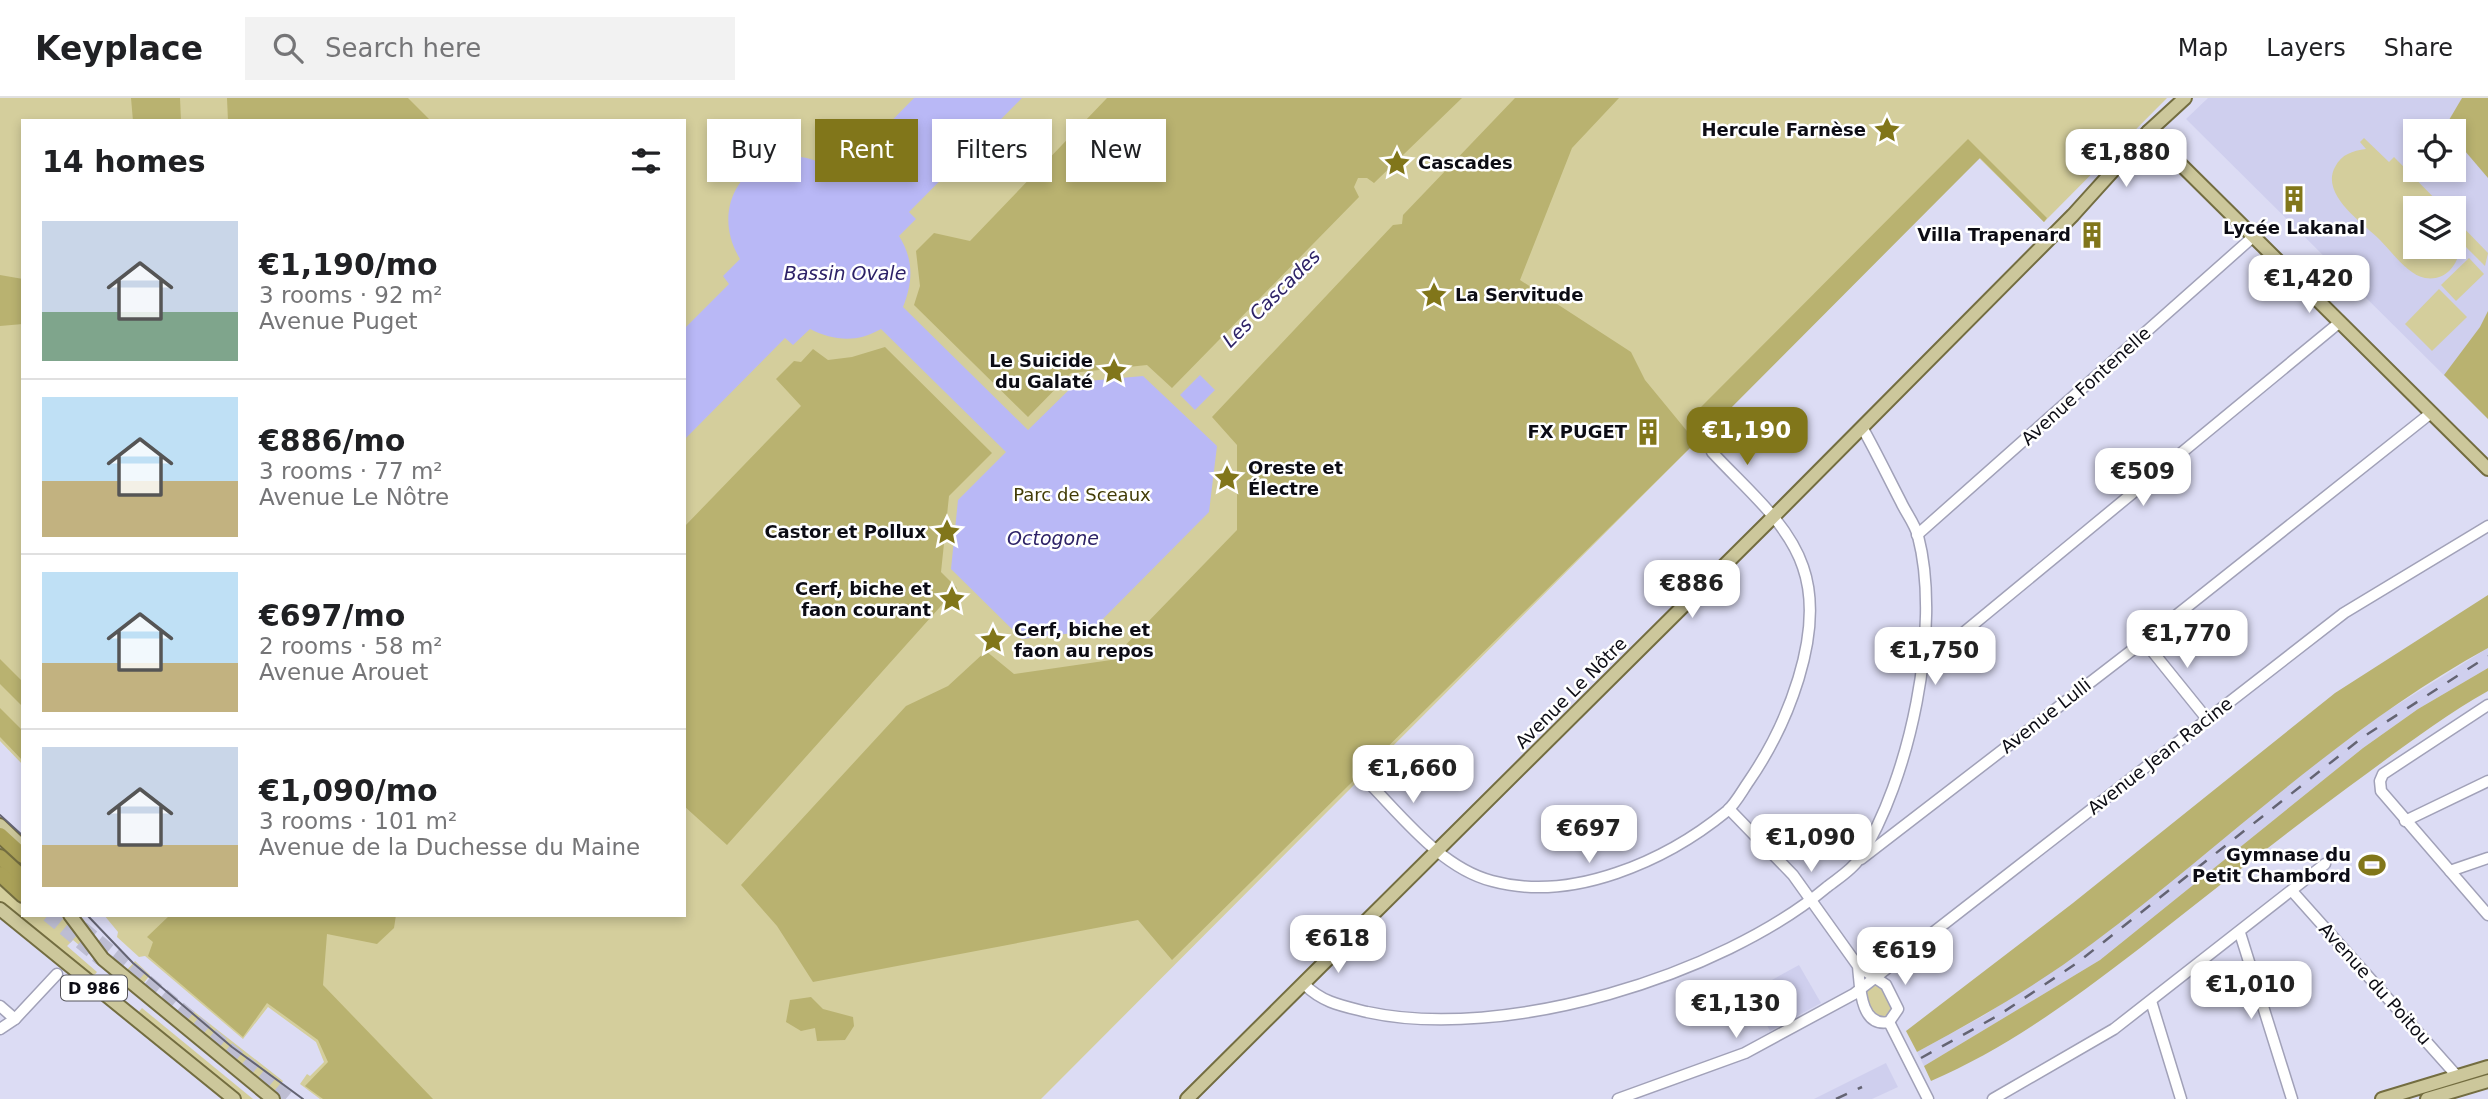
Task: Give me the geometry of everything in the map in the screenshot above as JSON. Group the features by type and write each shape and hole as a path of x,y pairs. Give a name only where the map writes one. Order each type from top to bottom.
{"highway":[{"path":"0,835 21,854"},
{"path":"0,857 21,876"},
{"path":"0,874 21,893"}],"main road":[{"path":"2151,135 2185,98"},
{"path":"2151,135 2191,98"},
{"path":"2151,135 2488,469"},
{"name":"Avenue Le Nôtre","path":"1187,1099 1213,1077 1772,518 2151,135"},
{"path":"0,825 21,845"},
{"name":"D 986","path":"0,909 234,1099"},
{"name":"D 986","path":"72,917 103,959 273,1099"},
{"path":"2382,1099 2488,1067"},
{"name":"Avenue Le Nôtre","path":"1196,1099 1213,1077"},
{"path":"2427,1099 2466,1094 2488,1081"}],"street":[{"name":"Avenue Fontenelle","path":"1917,535 2254,236"},
{"path":"1923,666 2340,323"},
{"name":"Avenue Lulli","path":"1305,985 1325,1002 1389,1017 1476,1017 1538,1009 1594,997 1716,956 1811,901 1858,861 2144,641 2431,413"},
{"path":"1858,861 1889,796 1915,714 1923,666 1926,606 1917,535 1862,426"},
{"path":"1366,780 1439,851 1463,870 1491,881 1525,887 1560,887 1599,878 1646,860 1692,835 1729,809 1756,771 1787,711 1807,641 1808,603 1804,569 1792,540 1712,452"},
{"name":"Avenue Jean Racine","path":"1877,976 2360,602 2488,526"},
{"path":"2144,641 2207,719"},
{"path":"2488,705 2384,774 2380,781 2381,791 2405,821 2488,915"},
{"path":"2405,821 2488,781"},
{"path":"1729,809 1793,875 1858,966 1877,976 1886,985 1897,1003 1897,1014 1889,1022 1882,1024 1871,1018 1860,998 1858,966"},
{"path":"2450,870 2488,858"},
{"path":"1993,1099 2093,1042 2151,1001 2325,864"},
{"name":"Avenue du Poitou","path":"2292,891 2457,1076"},
{"path":"2239,933 2292,1099"},
{"path":"0,1029 15,1019 57,974"},
{"path":"1618,1099 1745,1053 1877,976"},
{"path":"2151,1001 2180,1099"},
{"path":"0,1006 15,1019"},
{"path":"1889,1022 1928,1099"}],"shaded area":[{"path":"131,98 180,98 181,119 133,119"},
{"path":"227,98 408,98 429,119 228,119"},
{"path":"1107,98 1462,98 1374,183 1367,178 1358,178 1354,187 1359,197 1172,388 1147,365 1071,373 1028,417 914,305 920,286 916,251 934,233 970,241 1027,182 1052,182 1052,155 1066,141 1066,182 1166,182 1166,119 1087,119"},
{"path":"1515,98 1619,98 1572,148 1520,280 1631,352 1645,380 1696,442 1172,960 1138,920 813,982 777,926 741,885 906,706 948,686 986,651 1014,674 1111,660 1237,530 1237,445 1212,417 1393,225 1402,224 1403,215"},
{"path":"2208,98 2488,98 2488,419 2186,119"},
{"path":"2462,98 2488,98 2488,178 2466,152 2466,119 2450,119"},
{"path":"1968,139 2047,218 2044,222 1980,158 1703,436 1692,423 1698,410"},
{"path":"0,275 21,279 21,324 0,326"},
{"path":"2488,311 2488,419 2444,375 2480,327"},
{"path":"885,347 992,453 949,496 941,572 957,588 727,845 686,808 686,525 801,406 776,379 794,361 801,362 813,349 828,360 852,357"},
{"path":"2488,595 2488,648 2435,679 2334,750 2142,905 2051,973 1917,1052 1906,1031 2073,903 2335,693"},
{"path":"2488,648 2488,668 2418,709 2363,748 2100,960 1924,1066 1917,1052 1983,1016 2091,944 2304,772 2384,713"},
{"path":"0,659 21,680 21,705 0,684"},
{"path":"2488,668 2488,691 2457,709 2342,792 2047,1016 1990,1051 1931,1081 1924,1066 2100,960 2363,748 2418,709"},
{"path":"0,708 21,729 21,759 0,737"},
{"path":"168,917 396,917 394,928 377,944 327,934 323,985 433,1099 323,1099 305,1086 328,1062 318,1040 267,1003 243,1037 148,956 153,942 147,937"},
{"path":"1799,965 1821,1003 1770,1031 1750,992"},
{"path":"811,997 823,1009 853,1017 854,1026 845,1040 817,1041 815,1028 801,1031 786,1022 790,1000"},
{"path":"1886,1063 1898,1087 1872,1099 1814,1099"}],"green space":[{"name":"Parc de Sceaux","path":"0,98 2167,98 2044,222 1979,158 1041,1099 320,1099 300,1084 307,1074 310,1076 324,1062 316,1042 268,1007 243,1039 145,956 139,957 117,937 118,932 106,917 686,917 686,119 21,119 21,763 0,741"},
{"path":"2364,138 2389,162 2394,157 2403,166 2403,182 2419,182 2432,196 2403,196 2403,259 2457,259 2451,269 2440,277 2425,278 2406,268 2338,198 2333,188 2335,167 2344,156 2366,149 2360,142"},
{"path":"2466,230 2488,253 2485,266 2466,247"},
{"path":"2469,258 2484,274 2456,301 2441,285"},
{"path":"2439,289 2467,317 2432,351 2405,324"},
{"path":"0,881 21,896 21,917 65,917 96,959 73,940 67,946 97,972 91,979 0,903"},
{"path":"135,961 150,975 143,984 179,1014 187,1006 283,1081 274,1094 126,971"},
{"path":"1876,983 1881,984 1893,1002 1892,1013 1885,1018 1873,1016 1864,991"},
{"path":"142,1008 253,1099 242,1099 138,1013"}],"water":[{"path":"914,98 1022,98 1001,119 932,119 932,182 939,182 909,212 916,219 899,236 907,254 910,271 909,289 903,307 1028,430 1077,382 1143,376 1217,446 1209,512 1091,631 1022,639 951,569 958,500 1006,452 881,329 863,337 846,339 810,329 793,345 785,338 686,438 686,327 729,284 723,276 740,259 730,235 729,212 735,192 742,182 801,182 801,158 815,162 815,182 918,182 918,119 893,119"},
{"path":"1200,375 1215,390 1195,410 1180,395"}],"tunnel":[{"path":"50,917 101,959"},
{"path":"82,928 289,1099"}],"tram line":[{"path":"0,815 21,834"},
{"path":"89,917 133,963 232,1047 303,1099"}],"railway":[{"path":"1921,1058 1999,1015 2077,963 2363,737 2488,656"},
{"path":"1836,1099 1862,1087"}],"place":[{"name":"Hercule Farnèse","path":"1887,130"},
{"name":"Cascades","path":"1397,163"},
{"name":"Lycée Lakanal","path":"2294,199"},
{"name":"Villa Trapenard","path":"2092,235"},
{"name":"La Servitude","path":"1434,295"},
{"name":"Le Suicide du Galaté","path":"1114,371"},
{"name":"FX PUGET","path":"1648,432"},
{"name":"Oreste et Électre","path":"1227,478"},
{"name":"Castor et Pollux","path":"947,532"},
{"name":"Cerf, biche et faon courant","path":"952,599"},
{"name":"Cerf, biche et faon au repos","path":"993,640"},
{"name":"Gymnase du Petit Chambord","path":"2372,865"}],"water label":[{"name":"Bassin Ovale","path":"845,273"},
{"name":"Les Cascades","path":"1271,298"},
{"name":"Octogone","path":"1053,538"}]}
